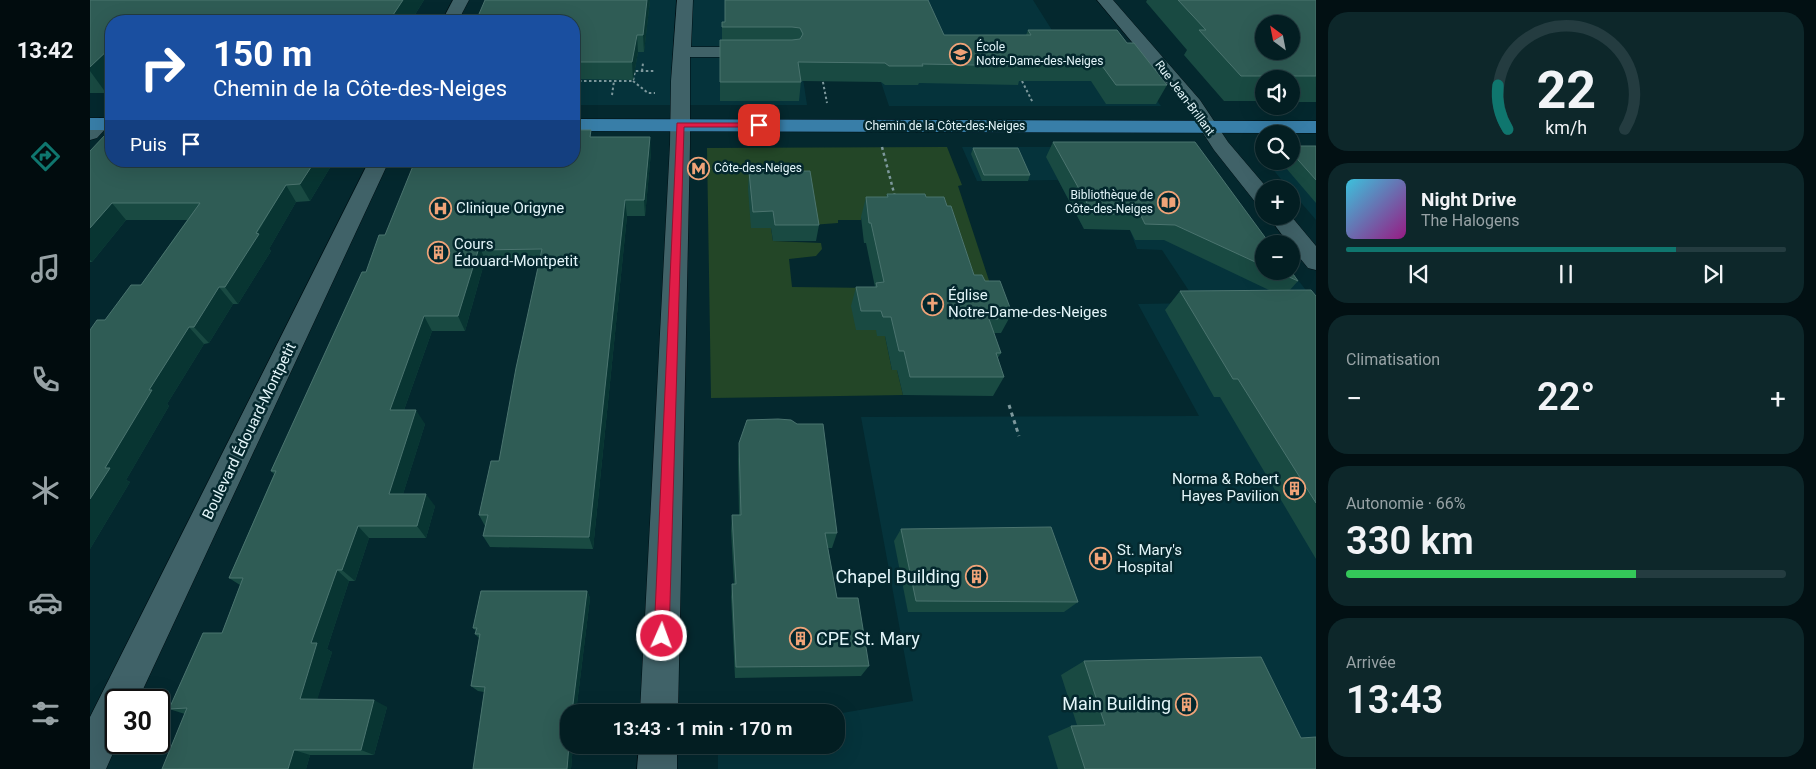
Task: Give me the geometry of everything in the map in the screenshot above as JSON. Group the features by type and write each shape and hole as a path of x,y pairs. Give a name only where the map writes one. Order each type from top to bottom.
{"main road":[{"name":"Chemin de la Côte-des-Neiges","path":"580,125 1316,127"}],"street":[{"path":"453,15 461,0"},
{"path":"659,704 680,125 679,108 685,0"},
{"name":"Rue Jean-Brillant","path":"1105,0 1193,104 1208,127 1255,187"},
{"path":"682,52 770,52"},
{"name":"Boulevard Édouard-Montpetit","path":"124,689 376,167"},
{"path":"1286,225 1316,262"},
{"path":"90,759 105,728"},
{"path":"657,769 658,754"}],"path":[{"path":"642,71 643,62"},
{"path":"820,70 828,108"},
{"path":"633,81 635,72 661,71"},
{"path":"580,81 633,81 648,93"},
{"path":"612,95 614,81"},
{"path":"1022,81 1035,108"},
{"path":"884,152 896,201"},
{"path":"1008,405 1019,436"}],"shaded area":[{"path":"577,0 791,0 807,105 580,105 580,15 576,15"},
{"name":"École Notre-Dame-des-Neiges","path":"916,0 1033,0 1065,51 1120,51 1161,106 889,106 881,82"},
{"name":"St. Mary's Hospital","path":"962,147 1182,147 1204,156 1263,235 1255,235 1255,280 1298,280 1316,303 1316,769 718,769 718,754 845,754 845,712 913,701 861,417 1199,416 1138,304 1197,303 1162,250 1137,249 1130,230 1084,229 1058,180 977,181"},
{"path":"1316,154 1316,220 1300,201 1300,180 1282,180 1273,170 1300,170 1300,158"}],"green space":[{"path":"947,147 962,185 958,186 999,311 861,217 861,220 838,220 838,223 771,228 773,241 821,243 822,249 816,256 789,259 792,287 875,288 856,330 876,330 885,336 892,370 897,370 903,395 711,398 707,148"}],"building":[{"path":"90,0 403,0 393,15 105,15 105,53 90,67"},
{"path":"485,0 647,0 643,35 637,35 632,62 580,62 580,15 479,15"},
{"path":"725,0 928,0 944,35 1031,35 1028,30 1117,30 1127,43 1134,43 1167,85 1116,85 1100,63 1023,63 1025,66 922,64 923,66 889,66 885,63 798,62 801,82 720,82 720,40 792,40 800,39 803,34 800,28 792,27 722,27 722,22 725,22"},
{"path":"1178,0 1316,0 1316,76 1300,76 1300,70 1255,70 1255,76 1241,76 1199,30 1206,30"},
{"path":"580,130 591,130 590,137 650,137 644,200 625,200 589,537 483,536 488,515 479,515 491,461 499,461 516,368 542,249 478,251 458,316 424,316 390,410 416,410 389,494 426,494 417,526 358,526 342,570 337,570 311,643 317,643 300,699 374,700 361,750 294,750 288,769 162,769 168,754 170,754 170,749 187,708 170,709 170,707 203,633 222,633 243,578 229,578 276,471 271,471 362,272 366,272 379,235 385,235 413,167 580,167"},
{"path":"105,135 105,167 311,167 300,184 286,185 256,233 259,234 225,287 219,287 194,327 189,327 149,390 152,390 105,468 110,468 90,499 90,330 97,320 105,320 131,285 141,285 200,203 112,203 90,228 90,151"},
{"path":"1053,142 1195,142 1263,235 1255,235 1255,262 1175,225 1145,224 1140,214 1093,214"},
{"path":"1300,146 1316,146 1316,180 1300,162"},
{"path":"973,148 1018,148 1030,175 984,175"},
{"path":"810,171 819,225 775,225 773,211 753,212 749,172"},
{"name":"Église Notre-Dame-des-Neiges","path":"887,194 925,194 926,197 944,197 947,206 951,206 974,275 982,275 985,281 1000,281 1012,313 996,314 998,319 989,319 1001,353 996,353 1004,377 910,377 904,351 899,351 891,317 883,317 881,311 861,311 856,287 877,287 876,283 884,282 871,223 869,223 866,197 888,197"},
{"path":"1311,290 1316,296 1316,503 1238,379 1233,379 1180,291"},
{"path":"747,420 791,420 797,424 823,424 837,533 825,533 837,598 858,598 869,666 736,667 732,584 736,584 732,515 741,515 739,443"},
{"name":"Chapel Building","path":"1051,527 1078,602 916,601 901,529"},
{"path":"481,591 587,591 573,704 560,704 560,754 568,754 567,769 473,769 485,687 471,686 480,634 475,634 477,628 473,628"},
{"name":"Main Building","path":"1261,657 1301,738 1316,737 1316,769 1085,769 1071,726 1105,725 1084,661"}],"place":[{"name":"École Notre-Dame-des-Neiges","path":"960,54"},
{"name":"Côte-des-Neiges","path":"698,168"},
{"name":"Bibliothèque de Côte-des-Neiges","path":"1169,202"},
{"name":"Clinique Origyne","path":"440,208"},
{"name":"Cours Édouard-Montpetit","path":"438,253"},
{"name":"Église Notre-Dame-des-Neiges","path":"932,304"},
{"name":"Norma & Robert Hayes Pavilion","path":"1295,488"},
{"name":"St. Mary's Hospital","path":"1101,559"},
{"name":"Chapel Building","path":"976,577"},
{"name":"CPE St. Mary","path":"800,639"},
{"name":"Main Building","path":"1187,704"}],"route":[{"path":"662,636 680,125 759,125"}]}
